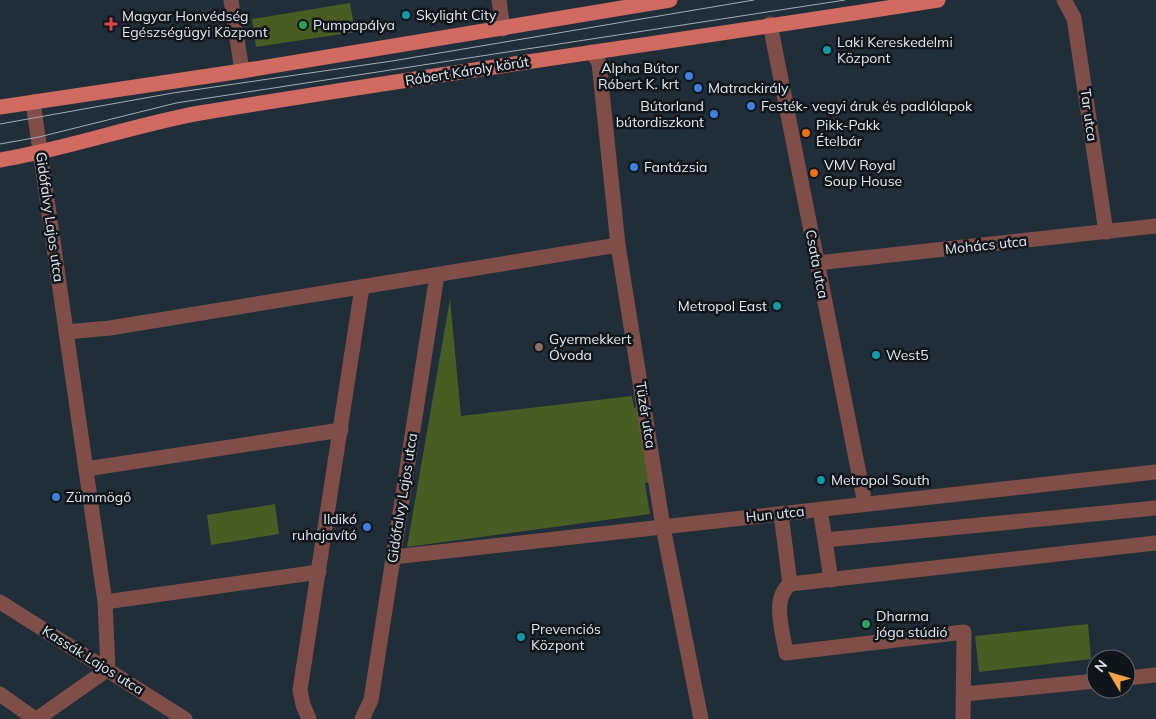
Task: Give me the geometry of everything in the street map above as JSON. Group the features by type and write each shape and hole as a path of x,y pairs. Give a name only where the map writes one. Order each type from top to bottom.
{"main road":[{"path":"0,107 242,71 670,0"},
{"name":"Róbert Károly körút","path":"0,160 41,153 190,115 770,24 938,0"}],"street":[{"path":"231,0 242,71"},
{"path":"499,0 503,29"},
{"name":"Tar utca","path":"1064,0 1074,18 1106,232"},
{"name":"Csata utca","path":"770,24 865,504"},
{"name":"Tüzér utca","path":"592,52 599,63 618,245 663,527 701,719"},
{"name":"Gidófalvy Lajos utca","path":"33,102 105,602 108,669"},
{"name":"Mohács utca","path":"817,263 1156,226"},
{"path":"66,332 110,328 618,245"},
{"name":"Gidófalvy Lajos utca","path":"362,719 371,700 437,275"},
{"path":"309,719 303,705 300,690 362,287"},
{"path":"86,469 340,430"},
{"name":"Hun utca","path":"393,557 1156,472"},
{"path":"825,540 1156,508"},
{"path":"820,510 831,580"},
{"path":"781,514 790,584"},
{"path":"963,719 964,632 786,653 779,601 782,590 790,584 1156,543"},
{"path":"105,602 319,572"},
{"name":"Kassák Lajos utca","path":"0,602 185,719"},
{"path":"0,694 36,719 108,669"},
{"path":"1136,677 1156,675"},
{"path":"964,694 1086,682"}],"green space":[{"name":"Pumpapálya","path":"350,3 355,32 256,47 252,19"},
{"path":"450,299 461,416 632,396 634,408 638,407 651,482 645,483 650,514 407,547"},
{"path":"275,504 279,534 211,545 207,515"},
{"path":"1088,624 1090,649 1086,649 1086,660 979,672 975,636"}],"tram line":[{"path":"0,124 173,93 392,61 754,0"},
{"path":"0,144 39,137 176,103 845,0"}],"place":[{"name":"Skylight City","path":"406,15"},
{"name":"Magyar Honvédség Egészségügyi Központ","path":"111,24"},
{"name":"Pumpapálya","path":"303,25"},
{"name":"Laki Kereskedelmi Központ","path":"827,50"},
{"name":"Alpha Bútor Róbert K. krt","path":"689,76"},
{"name":"Matrackirály","path":"698,88"},
{"name":"Festék- vegyi áruk és padlólapok","path":"751,106"},
{"name":"Bútorland bútordiszkont","path":"714,114"},
{"name":"Pikk-Pakk Ételbár","path":"806,133"},
{"name":"Fantázsia","path":"634,167"},
{"name":"VMV Royal Soup House","path":"814,173"},
{"name":"Metropol East","path":"777,306"},
{"name":"Gyermekkert Óvoda","path":"539,347"},
{"name":"West5","path":"876,355"},
{"name":"Metropol South","path":"821,480"},
{"name":"Zümmögő","path":"56,497"},
{"name":"Ildikó ruhajavító","path":"367,527"},
{"name":"Dharma jóga stúdió","path":"866,624"},
{"name":"Prevenciós Központ","path":"521,637"}]}
